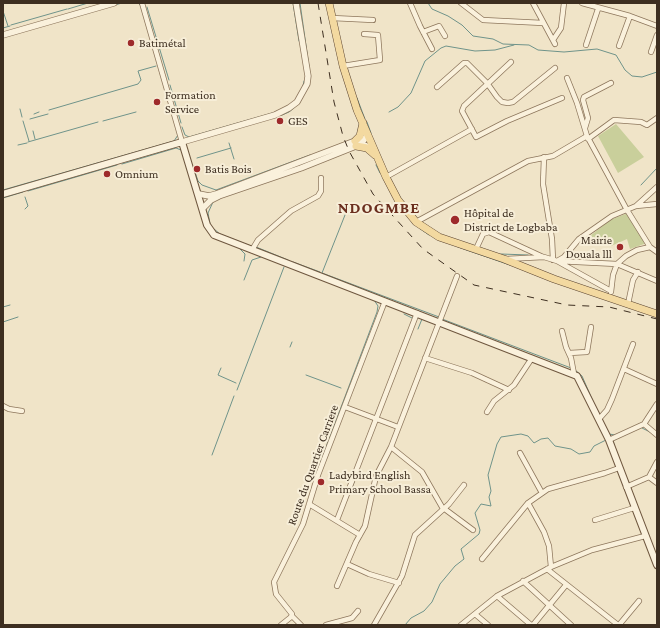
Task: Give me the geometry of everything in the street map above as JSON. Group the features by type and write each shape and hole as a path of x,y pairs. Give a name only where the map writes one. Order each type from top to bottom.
{"main road":[{"path":"329,3 348,86 386,177 398,200 416,222 439,237 504,259 554,279 611,295 628,304 657,314"},
{"path":"363,123 361,134 357,143 367,148 378,158"},
{"path":"3,194 182,142 199,194 207,225 214,235 574,374 581,382 609,440 657,565"}],"street":[{"path":"3,35 114,3"},
{"path":"142,3 182,142 275,115 290,108 297,102 307,84 308,76 296,3"},
{"path":"410,3 432,49"},
{"path":"461,3 483,20 543,22"},
{"path":"533,3 554,42 561,28 564,3"},
{"path":"582,3 630,16 657,26"},
{"path":"586,46 598,8"},
{"path":"619,46 630,16"},
{"path":"332,18 373,20"},
{"path":"423,32 439,26 445,36"},
{"path":"343,66 379,61 378,35 364,34"},
{"path":"652,52 657,35"},
{"path":"511,62 468,101 462,111 476,137 507,121 562,98"},
{"path":"437,87 464,64 470,65 487,83 496,97 502,102 508,103 513,102 554,68"},
{"path":"566,78 588,137 627,210 650,247 657,252"},
{"path":"585,128 588,118 583,100 584,97 611,83"},
{"path":"416,222 528,161 553,156 588,137 614,120 635,121 647,125 657,118"},
{"path":"386,177 472,130"},
{"path":"203,208 211,200 219,196 301,168 357,143 366,138 367,133"},
{"path":"199,194 209,196 216,194 357,143 374,150"},
{"path":"544,157 543,184 555,260"},
{"path":"252,250 258,240 291,211 318,196 321,191 321,178"},
{"path":"555,260 564,257 579,239 600,223 636,206 656,190"},
{"path":"636,206 657,204"},
{"path":"476,249 483,234 489,232 544,257 555,260 617,264 657,281"},
{"path":"555,260 611,295 613,275 617,264 626,256 637,250 650,247"},
{"path":"504,259 544,257"},
{"path":"628,304 633,280 638,272"},
{"path":"337,586 365,526 376,476 391,447 457,276"},
{"name":"Route du Quartier Carriere","path":"300,625 276,594 274,582 303,524 384,301"},
{"path":"337,520 417,313"},
{"path":"569,353 587,352 592,327"},
{"path":"562,331 574,374"},
{"path":"599,419 607,410 633,344"},
{"path":"425,358 472,373 509,390"},
{"path":"487,412 494,401 509,390 532,358"},
{"path":"624,368 657,384"},
{"path":"609,440 644,424 657,404"},
{"path":"3,406 9,410 22,411"},
{"path":"345,407 398,427"},
{"path":"644,424 657,434"},
{"path":"391,447 422,472 444,508 453,513 474,530"},
{"path":"520,453 542,493"},
{"path":"626,487 649,477 657,462"},
{"path":"482,559 528,503 542,493 552,487 619,468"},
{"path":"649,477 657,484"},
{"path":"374,625 406,569 415,535 456,496 464,485"},
{"path":"528,503 544,532 549,546 549,568 566,585 619,625 639,601"},
{"path":"309,504 360,535"},
{"path":"594,520 634,508"},
{"path":"461,625 497,596 522,581 549,568 592,550 646,536"},
{"path":"347,564 369,574 399,583"},
{"path":"522,581 548,606 571,625"},
{"path":"497,596 532,625 566,585"},
{"path":"326,625 343,619 350,619 358,611"},
{"path":"475,614 488,625"},
{"path":"281,625 292,616"}],"green space":[{"path":"616,124 644,157 618,173 598,136"},
{"path":"628,213 645,242 644,244 630,249 627,239 611,246 602,238 598,243 590,236 610,220"}],"waterway":[{"path":"68,9 88,3"},
{"path":"115,5 122,3"},
{"path":"138,3 141,6"},
{"path":"293,3 299,41"},
{"path":"300,3 310,74"},
{"path":"428,3 432,9 448,16 462,25 473,36 493,39 503,44 529,45 538,50 564,52 597,49 616,55 625,70 632,76 642,77 657,72"},
{"path":"147,7 169,80"},
{"path":"11,25 67,9"},
{"path":"3,11 8,26"},
{"path":"3,28 10,26"},
{"path":"389,112 398,107 411,93 425,61 441,48 446,46 475,51 495,50 514,45"},
{"path":"49,110 138,84 141,80 138,71 156,66"},
{"path":"303,86 304,81"},
{"path":"170,85 181,123"},
{"path":"300,102 308,87"},
{"path":"357,98 365,119"},
{"path":"282,115 295,107"},
{"path":"20,109 22,117"},
{"path":"34,114 39,112"},
{"path":"103,121 136,112"},
{"path":"182,127 185,135 189,137 276,112"},
{"path":"30,119 48,114"},
{"path":"23,121 29,141"},
{"path":"28,142 98,122"},
{"path":"367,122 371,133"},
{"path":"33,131 35,139"},
{"path":"3,190 174,141 178,135"},
{"path":"18,145 27,143"},
{"path":"229,143 234,159"},
{"path":"122,164 176,148 181,150"},
{"path":"197,158 231,148"},
{"path":"194,169 198,181 202,185 216,190 310,155"},
{"path":"28,191 117,165"},
{"path":"376,165 380,173"},
{"path":"641,185 657,168"},
{"path":"3,198 23,192"},
{"path":"25,197 28,206 25,209"},
{"path":"210,224 208,213 213,202"},
{"path":"352,203 345,215 322,273 439,317"},
{"path":"202,218 208,232"},
{"path":"419,228 429,235"},
{"path":"214,229 220,234 251,246"},
{"path":"256,247 288,260"},
{"path":"458,247 510,265"},
{"path":"239,248 245,254 244,261"},
{"path":"501,254 528,255"},
{"path":"244,280 252,260 261,257"},
{"path":"293,262 320,272"},
{"path":"237,390 284,267"},
{"path":"315,476 377,312 378,306 374,300"},
{"path":"3,307 10,305"},
{"path":"404,314 412,318"},
{"path":"3,322 18,317"},
{"path":"418,329 422,319"},
{"path":"442,319 571,368"},
{"path":"290,347 292,342"},
{"path":"221,368 218,375 236,383"},
{"path":"574,369 582,376 595,406"},
{"path":"306,375 341,388"},
{"path":"212,455 234,396"},
{"path":"642,428 650,432"},
{"path":"405,625 411,618 424,611 432,602 440,584 455,566 464,559 461,549 479,534 480,530 475,513 481,504 491,506 489,497 491,491 488,475 497,444 501,437 521,434 528,436 534,443 541,439 548,438 555,446 571,449 579,454 590,452 594,446 606,440"},
{"path":"609,434 615,435"},
{"path":"613,440 615,449"},
{"path":"357,475 351,490 361,494"}],"railway":[{"path":"318,3 334,102 343,136 349,151 373,194 423,249 474,285 567,305 609,307 657,319"}],"place":[{"name":"Batimétal","path":"131,43"},
{"name":"Formation Service","path":"157,102"},
{"name":"GES","path":"280,121"},
{"name":"Batis Bois","path":"197,169"},
{"name":"Omnium","path":"107,174"},
{"name":"Hôpital de District de Logbaba","path":"455,220"},
{"name":"Mairie Douala lll","path":"620,247"},
{"name":"Ladybird English Primary School Bassa","path":"321,482"}],"district":[{"name":"NDOGMBE","path":"379,208"}]}
